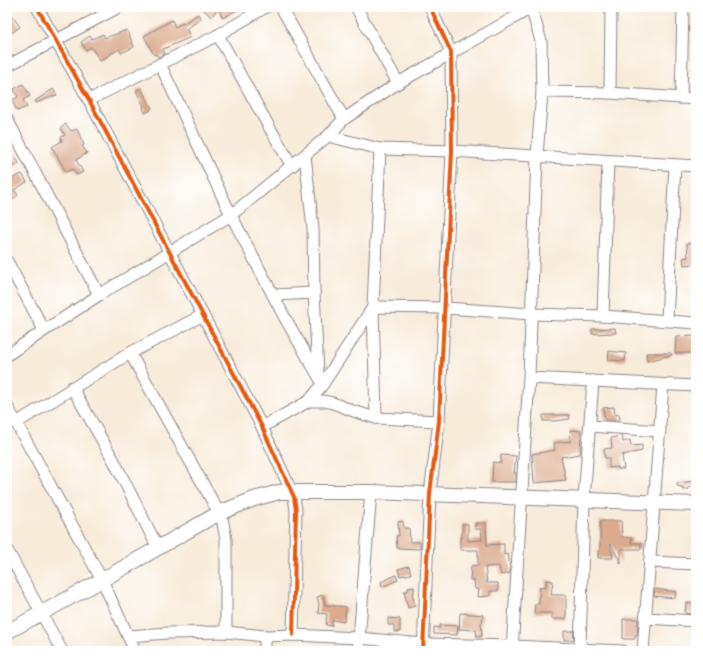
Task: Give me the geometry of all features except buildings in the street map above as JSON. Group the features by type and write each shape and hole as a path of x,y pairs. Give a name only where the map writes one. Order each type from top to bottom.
{"main road":[{"path":"7,632 219,514 267,495 279,492 371,492 696,504"}],"street":[{"path":"37,7 57,40 262,427 294,497 296,510 293,635"},
{"path":"7,66 119,7"},
{"path":"89,100 218,35 266,7"},
{"path":"281,7 344,119"},
{"path":"356,7 398,83"},
{"path":"423,648 430,494 439,421 452,151 451,52 430,7"},
{"path":"7,355 99,295 231,215 328,136 344,119 398,83 532,7 541,41 542,92 537,156 529,378 513,648"},
{"path":"610,93 611,7"},
{"path":"681,98 683,7"},
{"path":"218,35 292,166"},
{"path":"160,64 231,215 320,380"},
{"path":"542,92 610,93 696,99"},
{"path":"7,119 99,295"},
{"path":"328,136 380,148 696,166"},
{"path":"376,418 373,308 380,148"},
{"path":"305,155 313,229 314,293 320,380"},
{"path":"603,316 608,161"},
{"path":"667,320 675,165"},
{"path":"7,261 44,330"},
{"path":"274,295 314,293"},
{"path":"373,308 445,308 532,314 603,316 696,323"},
{"path":"309,401 320,380 373,308"},
{"path":"16,423 130,353 203,315"},
{"path":"130,353 223,523 226,540 226,632"},
{"path":"529,378 696,386"},
{"path":"580,650 584,499 593,381"},
{"path":"643,651 663,385"},
{"path":"72,388 114,460 158,548"},
{"path":"262,427 309,401 324,401 333,403 376,418 439,421"},
{"path":"7,406 102,580 135,651"},
{"path":"590,426 660,431"},
{"path":"358,651 371,492"},
{"path":"7,550 62,651"},
{"path":"650,562 696,564"},
{"path":"646,618 696,620"},
{"path":"128,636 168,633 226,632 265,636 293,635 359,638 423,648 513,648 622,651"},
{"path":"265,636 265,651"}],"cycle path":[{"path":"37,7 89,100 262,427 294,497 296,510 293,635"},
{"path":"423,651 430,494 439,421 452,151 451,52 430,7"}]}
